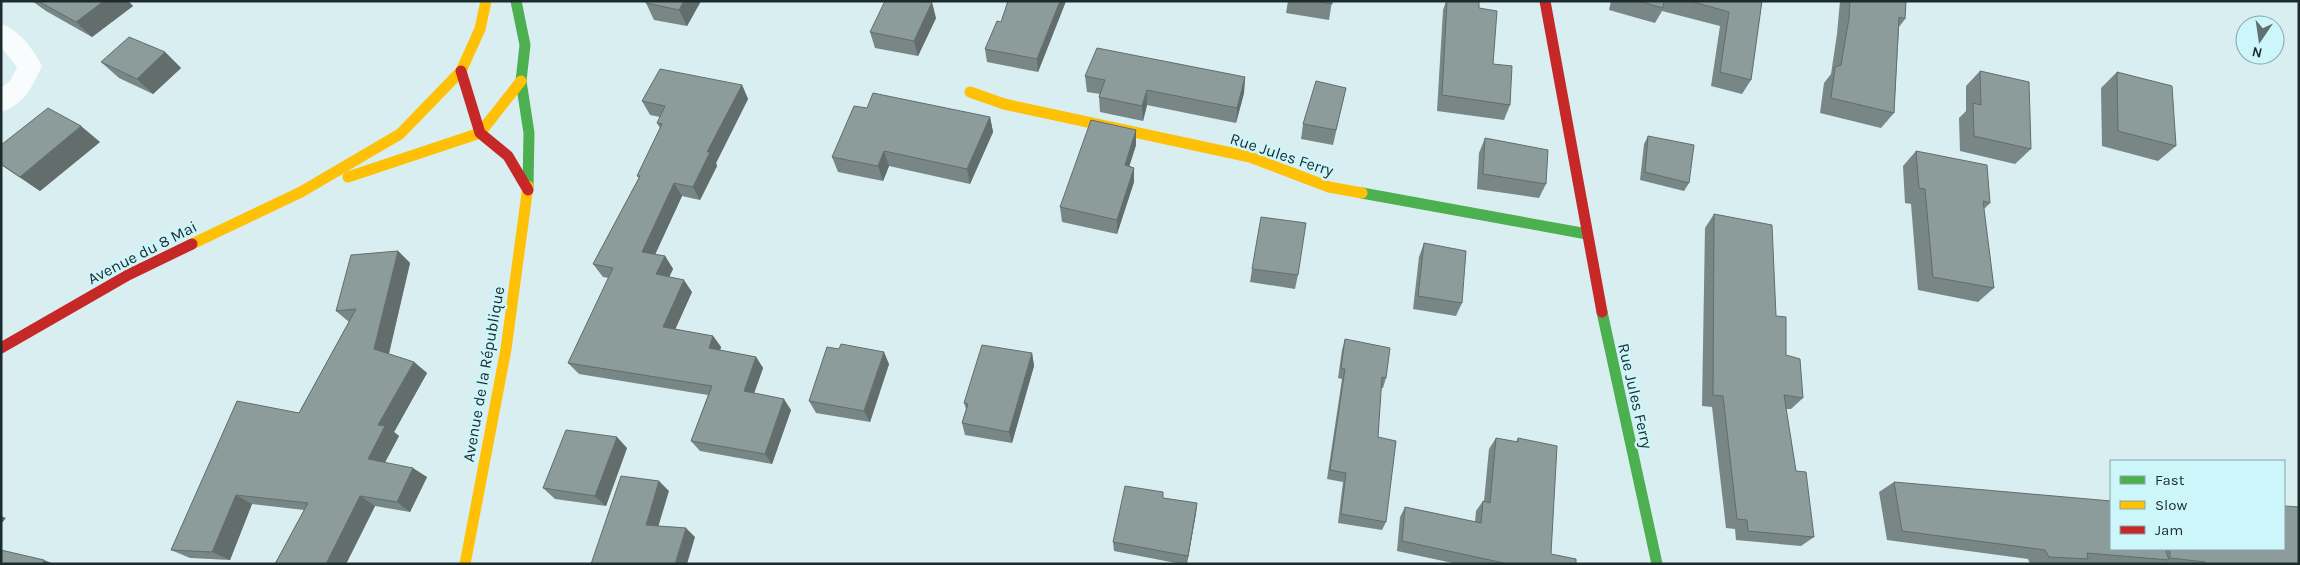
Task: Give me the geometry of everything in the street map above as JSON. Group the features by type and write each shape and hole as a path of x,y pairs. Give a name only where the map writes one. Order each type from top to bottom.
{"street":[{"path":"486,1 480,29 461,71 480,133 508,156 528,190"},
{"name":"Avenue de la République","path":"465,564 506,349 528,190 529,132 521,81 525,45 516,1"},
{"name":"Rue Jules Ferry","path":"1545,1 1608,346 1657,564"},
{"path":"1,33 12,42 30,66 19,88 1,102"},
{"name":"Avenue du 8 Mai","path":"1,348 128,275 301,192 400,134 461,71"},
{"path":"480,133 521,81"},
{"name":"Rue Jules Ferry","path":"970,92 1004,104 1250,157 1329,187 1587,234"},
{"name":"Avenue du 8 Mai","path":"301,192 480,133"}],"building":[{"path":"38,1 104,1 76,22"},
{"path":"647,1 684,1 679,10 646,3"},
{"path":"885,1 932,2 914,41 870,32"},
{"path":"1008,1 1060,1 1037,59 985,49 997,21 1001,22"},
{"path":"1315,1 1332,1 1332,4"},
{"path":"1447,1 1479,1 1479,8 1497,11 1493,64 1512,66 1510,105 1442,95"},
{"path":"1638,1 1664,1 1663,8"},
{"path":"1690,1 1762,1 1751,80 1720,72 1729,12"},
{"path":"1850,1 1906,1 1905,19 1899,17 1894,113 1831,98 1835,67 1841,65"},
{"path":"129,37 165,52 137,79 101,62"},
{"path":"1097,48 1245,77 1237,108 1147,90 1142,106 1099,97 1105,80 1085,76"},
{"path":"660,69 742,85 707,152 710,152 693,187 674,183 642,252 665,256 656,274 684,280 663,327 713,336 709,348 756,357 744,391 784,399 765,454 691,441 712,386 568,363 613,268 593,264 640,176 637,176 662,124 657,123 665,106 642,101"},
{"path":"1980,71 2029,82 2031,149 1974,136 1973,103 1981,105"},
{"path":"2117,72 2172,86 2176,146 2118,131"},
{"path":"1316,81 1346,88 1336,130 1303,124"},
{"path":"873,93 990,117 967,169 884,151 878,166 832,157 854,106 867,108"},
{"path":"48,108 81,126 20,177 1,164 1,145"},
{"path":"1091,120 1136,130 1125,165 1134,168 1117,220 1060,207"},
{"path":"1648,136 1694,145 1689,183 1645,172"},
{"path":"1485,138 1548,150 1546,184 1483,174"},
{"path":"1916,151 1987,165 1990,203 1983,201 1994,288 1933,277 1925,189 1919,188"},
{"path":"1714,214 1772,225 1776,316 1786,317 1786,355 1800,359 1803,398 1784,395 1796,471 1806,472 1814,537 1748,531 1747,520 1737,519 1723,396 1713,395"},
{"path":"1261,217 1306,223 1298,275 1252,269"},
{"path":"1424,243 1466,251 1462,303 1418,296"},
{"path":"398,251 374,349 414,362 378,425 385,426 368,459 413,468 397,502 360,496 326,564 275,564 308,503 236,495 212,552 171,550 237,401 299,413 356,309 336,311 351,255"},
{"path":"1345,339 1390,348 1386,378 1382,377 1378,437 1396,441 1386,522 1341,514 1346,473 1330,470 1345,369 1341,368"},
{"path":"841,344 884,352 864,411 809,401 827,347 839,349"},
{"path":"982,345 1032,353 1009,432 962,423 968,404 964,403"},
{"path":"566,430 617,437 595,496 543,488"},
{"path":"1496,438 1518,442 1518,438 1557,446 1551,554 1576,559 1576,564 1504,564 1402,541 1405,507 1481,523 1483,501 1490,503"},
{"path":"621,476 659,481 646,525 686,528 675,564 591,564"},
{"path":"1894,482 2110,501 2110,550 2165,550 2169,560 2087,553 2088,559 2049,557 2045,550 1902,531"},
{"path":"1125,486 1163,492 1163,498 1197,503 1188,556 1113,542"},
{"path":"2285,506 2299,507 2299,564 2206,564 2205,562 2170,558 2170,550 2285,550"},
{"path":"1,550 44,560 42,564 1,564"}],"traffic: fast":[{"path":"516,1 525,45 521,81 529,133 528,186"},
{"path":"1362,193 1587,234"},
{"path":"1602,312 1657,564"}],"traffic: slow":[{"path":"192,244 301,192 400,134 461,71 480,29 486,1"},
{"path":"348,177 480,133 521,81"},
{"path":"970,92 1004,104 1250,157 1329,187 1362,193"},
{"path":"465,564 506,349 528,186"}],"traffic: jam":[{"path":"1545,1 1602,312"},
{"path":"461,71 480,133 508,156 528,190"},
{"path":"1,348 128,275 192,244"}]}
